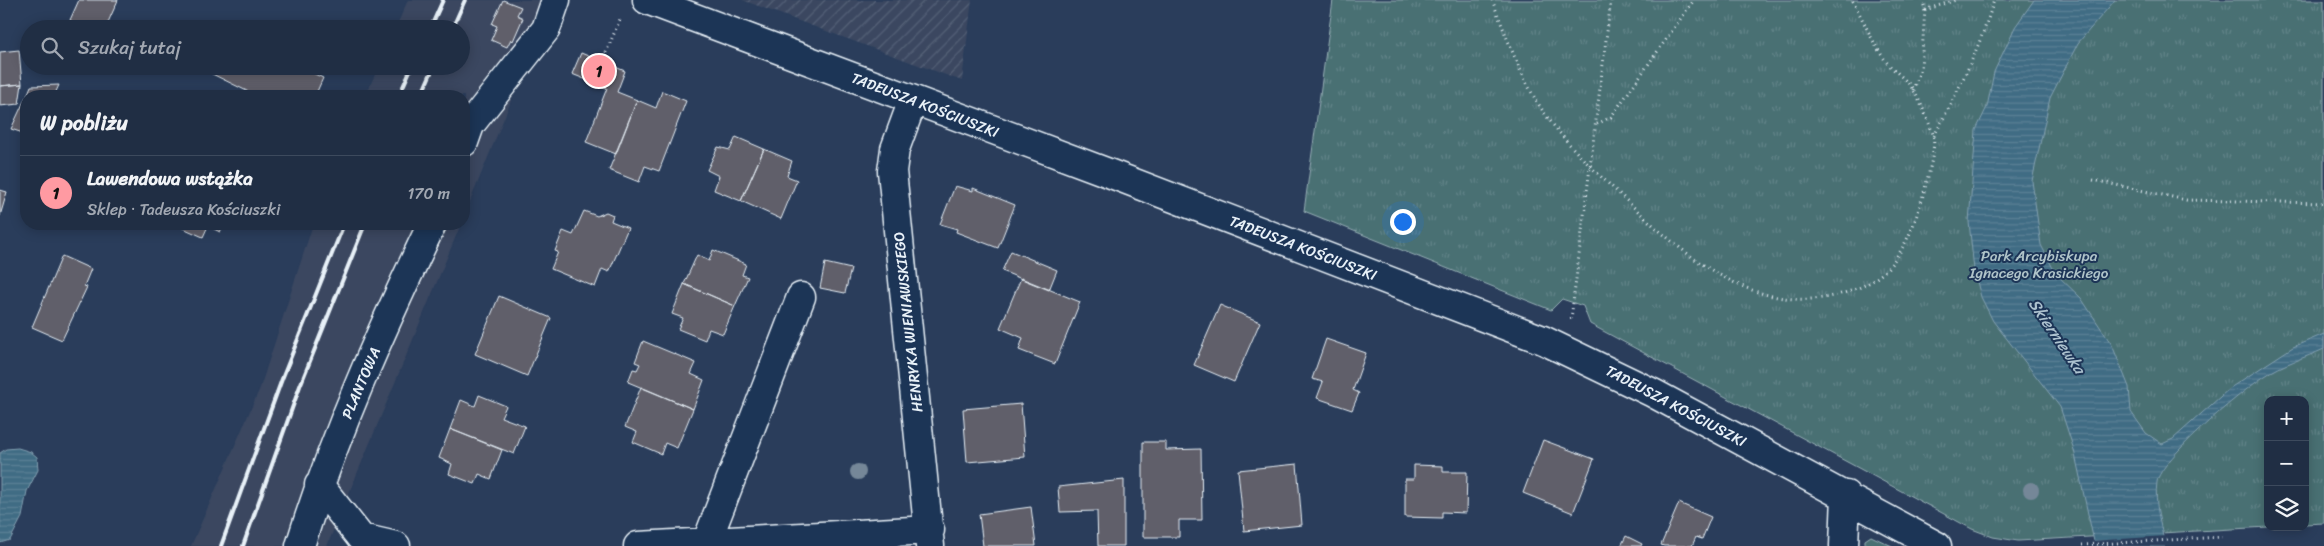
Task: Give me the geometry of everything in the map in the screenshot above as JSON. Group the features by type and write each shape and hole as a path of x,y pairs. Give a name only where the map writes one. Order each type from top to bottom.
{"street":[{"path":"470,126 546,29 556,0"},
{"name":"TADEUSZA KOŚCIUSZKI","path":"647,0 1106,172 1543,340 1653,393 1937,546"},
{"name":"HENRYKA WIENIAWSKIEGO","path":"912,100 895,149 892,171 930,538"},
{"name":"PLANTOWA","path":"300,546 319,485 400,292 429,230"},
{"path":"706,544 801,297"},
{"path":"319,485 361,538 396,546"},
{"path":"1844,546 1846,496"},
{"path":"638,546 930,538"}],"path":[{"path":"1492,0 1524,79 1551,122 1591,168 1666,238 1702,264 1748,290 1788,300 1827,299 1853,291 1878,277 1899,256 1912,229 1928,176 1934,136 1956,94 1988,21 1994,0"},
{"path":"1570,323 1597,124 1611,0"},
{"path":"1597,124 1611,117 1694,0"},
{"path":"1852,0 1885,60 1913,90 1934,136"},
{"path":"1913,90 1921,68 1925,10 1923,0"},
{"path":"1925,10 1956,0"},
{"path":"602,62 621,17"},
{"path":"2093,180 2194,201 2324,203"},
{"path":"2082,546 2222,537"}],"shaded area":[{"path":"408,0 549,0 538,35 470,201 470,90 368,90 375,75 470,75 470,20 399,20"},
{"path":"742,0 972,0 962,81"},
{"path":"311,230 459,230 327,546 191,546 260,388"}],"green space":[{"name":"Park Arcybiskupa Ignacego Krasickiego","path":"1333,0 2324,0 2324,523 2309,524 2309,396 2264,396 2264,527 2018,541 1993,537 1972,529 1590,324 1583,306 1562,299 1551,310 1304,211"},
{"path":"1871,536 1892,546 1865,546 1865,540"}],"water":[{"name":"Skierniewka","path":"2034,0 2115,0 2078,43 2050,98 2032,181 2041,245 2056,274 2081,298 2112,345 2129,387 2131,412 2146,433 2162,444 2173,439 2230,388 2293,347 2324,334 2324,349 2279,368 2254,384 2187,442 2162,471 2157,482 2156,498 2165,546 2095,546 2074,450 2060,407 1993,321 1981,297 1974,270 1969,222 1976,130 1987,107 1994,72 2015,27"},
{"path":"18,448 31,452 37,457 38,470 27,491 22,517 10,540 0,543 0,453 6,449"}],"pier":[{"path":"2166,536 2168,546 2092,546 2091,541"}],"building":[{"path":"79,0 118,0 109,20 70,20"},
{"path":"503,0 521,7 517,15 523,18 513,41 511,39 507,47 491,40 497,26 492,24"},
{"path":"19,50 22,84 0,86 0,52"},
{"path":"581,53 625,71 617,92 637,100 616,154 586,142 607,88 572,74"},
{"path":"214,75 317,75 323,78 318,90 245,90"},
{"path":"22,84 19,104 0,106 0,86"},
{"path":"59,85 57,90 29,90 31,86"},
{"path":"662,91 686,101 659,171 645,166 639,182 609,170 637,100 656,108"},
{"path":"20,110 20,132 11,129"},
{"path":"736,137 764,149 741,201 714,190 719,176 707,170 718,147 730,150"},
{"path":"764,149 792,161 787,176 797,180 781,219 741,201"},
{"path":"955,186 973,191 973,188 1015,205 998,248 956,232 957,229 940,224"},
{"path":"0,190 7,192 0,216"},
{"path":"584,211 597,216 606,212 613,215 611,221 628,228 609,272 602,269 595,287 551,269 558,252 555,251 563,231 573,235"},
{"path":"187,230 206,230 203,237"},
{"path":"713,250 746,264 742,275 748,277 735,306 684,284 697,255 709,261"},
{"path":"1011,251 1057,270 1049,290 1002,271"},
{"path":"62,256 91,269 84,286 87,287 62,340 32,327"},
{"path":"825,263 851,269 845,293 820,288"},
{"path":"1021,278 1080,302 1055,364 1019,350 1023,338 1000,328"},
{"path":"684,284 735,306 723,334 709,329 705,340 678,329 683,318 672,314"},
{"path":"499,296 551,318 527,376 475,354"},
{"path":"1220,305 1260,322 1234,382 1194,365"},
{"path":"1326,339 1366,353 1353,390 1359,393 1352,410 1317,398 1323,382 1312,379"},
{"path":"643,341 696,363 691,374 704,380 693,409 628,382 633,369 637,370 640,364 635,362"},
{"path":"641,387 693,409 677,448 665,443 661,454 633,442 637,432 625,427"},
{"path":"479,395 506,406 501,417 525,426 514,454 450,429 461,400 475,406"},
{"path":"1021,404 1025,457 967,462 963,409"},
{"path":"450,429 502,450 491,479 479,474 475,484 449,474 452,464 439,458"},
{"path":"1543,440 1594,459 1573,513 1523,493"},
{"path":"1143,442 1166,442 1166,450 1201,449 1202,520 1179,520 1179,537 1143,537"},
{"path":"1297,464 1302,525 1244,531 1238,470"},
{"path":"1414,465 1443,466 1443,472 1467,472 1466,513 1442,512 1442,518 1405,517 1405,479 1414,479"},
{"path":"1124,480 1124,546 1098,546 1097,511 1060,512 1058,487"},
{"path":"1679,503 1711,517 1702,539 1696,537 1692,546 1661,545"},
{"path":"1031,507 1036,546 983,546 979,514"},
{"path":"1626,536 1642,544 1641,546 1621,546"}],"railway":[{"path":"434,20 443,0"},
{"path":"456,20 465,0"},
{"path":"402,90 408,75"},
{"path":"424,90 430,75"},
{"path":"221,546 282,379 342,230"},
{"path":"243,546 300,386 363,230"}],"place":[{"name":"Lawendowa wstążka","path":"599,71"}]}
